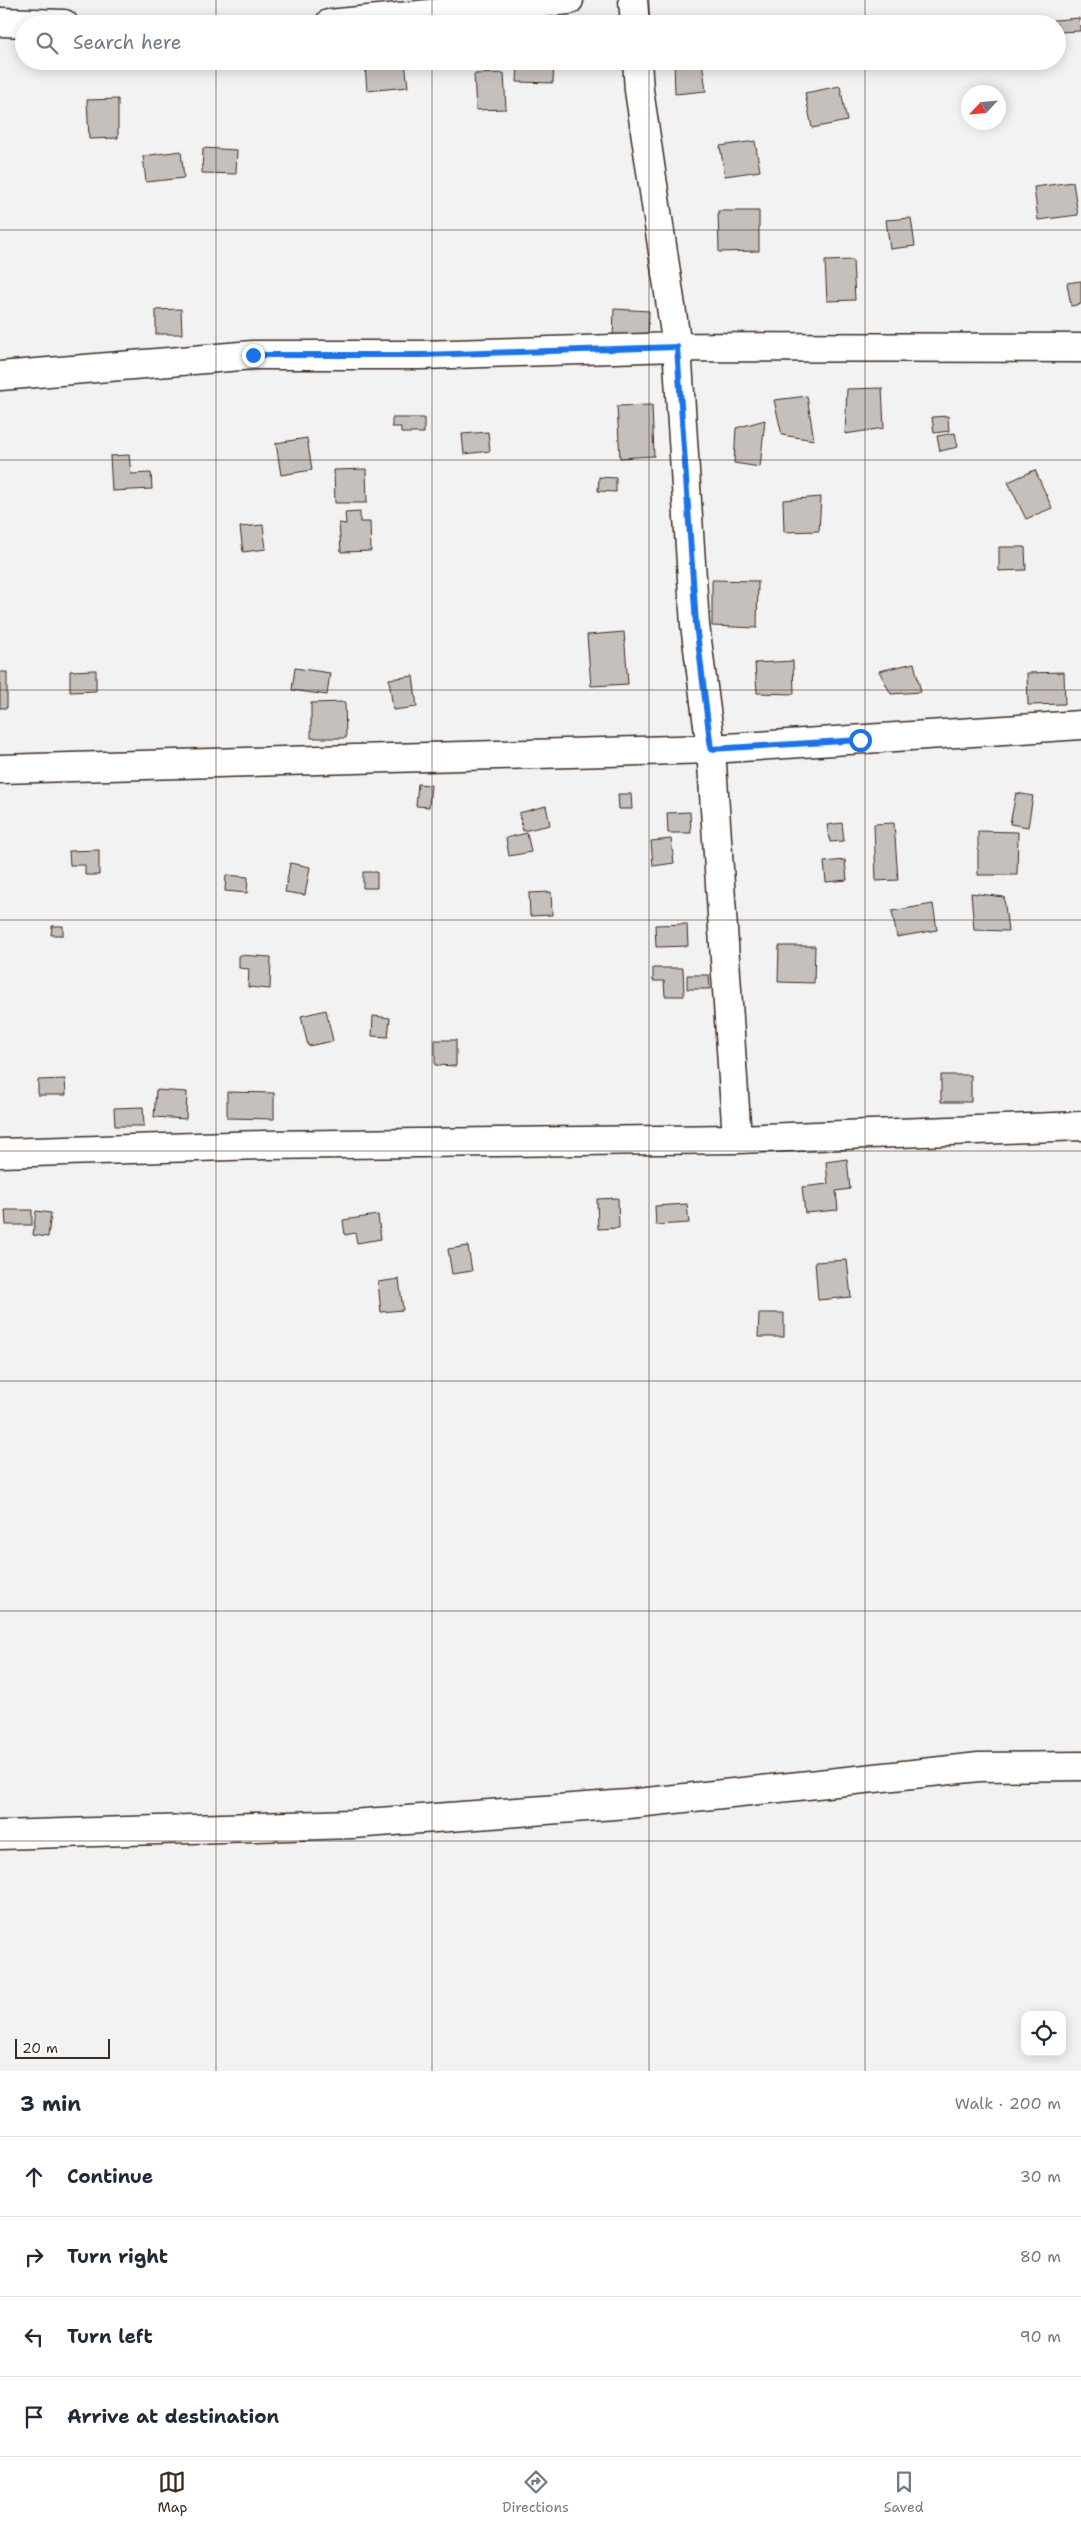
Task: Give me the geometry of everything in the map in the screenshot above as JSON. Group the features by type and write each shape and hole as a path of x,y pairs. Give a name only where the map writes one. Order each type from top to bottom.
{"street":[{"path":"419,15 568,0"},
{"path":"633,0 634,15"},
{"path":"0,22 15,22"},
{"path":"638,70 639,90 677,347 696,624 711,749 737,1139"},
{"path":"0,376 253,355 421,355 677,347 1081,348"},
{"path":"0,768 711,749 1081,724"},
{"path":"0,1153 265,1145 737,1139 1081,1126"},
{"path":"0,1835 352,1824 628,1804 980,1767 1081,1766"}],"building":[{"path":"1079,18 1080,31 1066,32 1066,19"},
{"path":"365,70 406,70 408,87 367,91"},
{"path":"518,70 554,70 553,83 517,82"},
{"path":"674,70 703,70 706,91 675,94"},
{"path":"504,73 506,109 476,110 474,74"},
{"path":"840,86 847,121 812,128 805,93"},
{"path":"118,99 118,138 89,139 87,100"},
{"path":"755,141 760,171 725,176 720,146"},
{"path":"203,148 237,150 236,174 202,173"},
{"path":"181,151 184,178 146,182 143,156"},
{"path":"1073,182 1078,215 1038,220 1034,187"},
{"path":"718,211 759,211 759,251 719,252"},
{"path":"911,218 915,246 890,249 886,220"},
{"path":"853,260 855,300 827,301 825,261"},
{"path":"1081,281 1081,304 1071,306 1067,283"},
{"path":"181,309 182,334 156,334 156,310"},
{"path":"614,309 649,311 648,340 613,339"},
{"path":"882,388 884,428 845,434 847,389"},
{"path":"807,396 814,440 782,435 774,400"},
{"path":"652,405 654,456 620,458 617,406"},
{"path":"948,416 949,431 934,433 932,417"},
{"path":"392,418 424,418 424,433 401,433 401,427 392,427"},
{"path":"765,420 760,467 734,463 736,428"},
{"path":"488,432 490,451 464,454 462,434"},
{"path":"955,433 958,447 940,451 937,436"},
{"path":"307,438 312,470 281,475 276,443"},
{"path":"129,455 131,474 151,473 152,489 112,491 110,456"},
{"path":"366,469 367,503 335,503 334,470"},
{"path":"1035,470 1052,508 1026,519 1008,482"},
{"path":"599,477 616,478 616,492 598,491"},
{"path":"821,497 819,531 784,532 783,500"},
{"path":"360,512 360,522 370,522 371,551 341,552 339,523 346,524 345,513"},
{"path":"263,525 266,549 243,552 240,527"},
{"path":"999,547 1025,547 1026,570 999,571"},
{"path":"712,580 758,581 757,628 712,626"},
{"path":"624,632 628,684 591,686 587,635"},
{"path":"793,661 794,694 757,693 755,663"},
{"path":"914,663 921,692 891,694 879,671"},
{"path":"295,668 330,673 327,695 292,690"},
{"path":"96,670 96,691 70,692 70,671"},
{"path":"0,672 7,672 7,708 0,708"},
{"path":"1064,672 1065,704 1028,705 1027,673"},
{"path":"413,676 417,707 393,710 389,679"},
{"path":"345,702 346,738 311,738 311,703"},
{"path":"418,784 431,785 429,807 416,806"},
{"path":"1016,793 1033,796 1028,827 1010,824"},
{"path":"618,794 631,794 632,809 619,809"},
{"path":"546,806 550,825 523,831 519,813"},
{"path":"690,812 691,833 668,833 667,813"},
{"path":"842,823 844,841 830,842 827,825"},
{"path":"894,823 898,880 876,881 874,824"},
{"path":"978,831 1018,832 1017,875 978,875"},
{"path":"527,833 531,852 509,856 506,838"},
{"path":"671,839 674,863 653,866 651,841"},
{"path":"99,850 99,875 85,875 85,865 70,865 69,851"},
{"path":"845,860 847,880 826,882 824,862"},
{"path":"290,863 310,867 305,895 285,892"},
{"path":"363,872 377,872 377,888 363,888"},
{"path":"226,875 248,877 247,893 225,891"},
{"path":"551,892 552,915 530,916 529,893"},
{"path":"971,893 1004,897 1008,931 974,930"},
{"path":"933,904 937,930 897,937 892,911"},
{"path":"687,924 688,946 656,947 655,925"},
{"path":"52,926 63,926 63,935 51,935"},
{"path":"779,946 815,946 814,983 778,982"},
{"path":"239,955 271,957 270,989 248,987 249,969 239,968"},
{"path":"653,968 683,968 684,996 665,996 664,981 653,981"},
{"path":"687,975 709,975 710,989 687,989"},
{"path":"326,1010 333,1041 308,1046 301,1016"},
{"path":"373,1016 390,1018 388,1037 372,1036"},
{"path":"435,1040 456,1040 456,1066 435,1065"},
{"path":"941,1075 971,1075 971,1102 941,1102"},
{"path":"65,1079 66,1095 38,1095 38,1080"},
{"path":"156,1090 187,1092 186,1119 154,1117"},
{"path":"227,1092 274,1093 274,1119 227,1118"},
{"path":"143,1107 144,1126 115,1126 114,1108"},
{"path":"847,1159 850,1189 836,1191 838,1210 805,1213 802,1187 828,1184 826,1162"},
{"path":"618,1198 619,1228 598,1229 597,1199"},
{"path":"687,1204 689,1223 656,1225 655,1206"},
{"path":"5,1210 32,1210 32,1225 6,1225"},
{"path":"36,1211 51,1213 48,1237 33,1235"},
{"path":"378,1215 381,1239 357,1243 355,1233 345,1235 343,1220"},
{"path":"468,1246 472,1271 452,1274 448,1249"},
{"path":"847,1260 851,1297 818,1300 815,1262"},
{"path":"399,1279 403,1310 381,1312 378,1282"},
{"path":"759,1313 784,1313 784,1337 758,1337"}],"route":[{"path":"253,355 421,355 677,347 696,624 711,749 860,740"}]}
